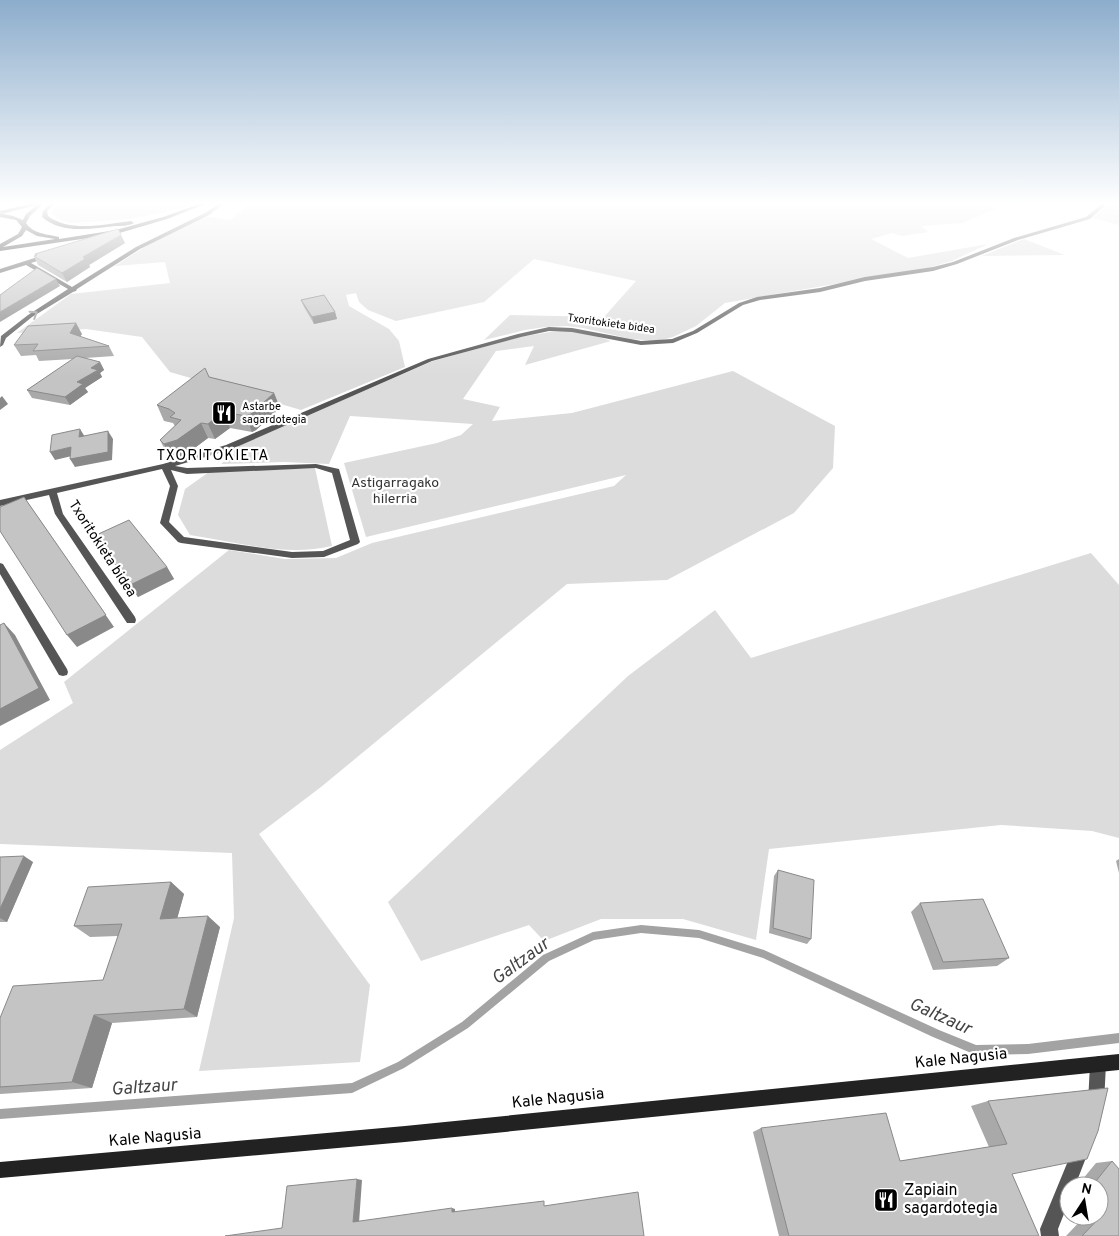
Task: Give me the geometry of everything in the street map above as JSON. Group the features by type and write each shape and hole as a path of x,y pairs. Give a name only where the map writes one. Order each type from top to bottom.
{"main road":[{"name":"Kale Nagusia","path":"0,1170 405,1134 1119,1062"}],"street":[{"path":"0,271 31,261"},
{"path":"0,346 3,337 30,316 119,261"},
{"name":"Txoritokieta bidea","path":"0,503 165,466 229,446 430,360 520,335 550,330 572,330 641,343 657,344 673,341 695,332 741,304 759,298 820,290 865,280 933,270 961,261"},
{"path":"27,262 74,290"},
{"path":"165,466 187,471 316,466 336,471 355,542 324,554 292,555 181,540 164,523 174,486 165,466"},
{"name":"Txoritokieta bidea","path":"52,491 60,514 131,620"},
{"path":"0,566 63,672"},
{"path":"1050,1236 1049,1228 1096,1113 1098,1064"}],"green space":[{"path":"123,261 532,261 484,302 396,321 368,310 359,302 356,293 346,295 349,306 389,329 399,341 405,367 301,410 170,372 142,337 86,329 17,333 71,294 170,283 165,262 115,266"},
{"path":"542,261 953,261 928,268 725,303 696,326 673,337 658,341 631,339 566,326 525,330 484,340 510,315 604,317 636,281"},
{"name":"Astigarragako hilerria","path":"572,331 611,341 525,365 534,346 496,351 463,399 500,407 492,421 572,413 733,371 835,426 833,468 794,513 667,580 567,584 321,787 259,834 370,985 360,1062 199,1071 234,918 232,853 0,844 0,750 73,703 64,682 229,550 285,559 336,558 372,543 614,486 626,475 366,537 344,463 437,443 461,435 473,424 350,416 329,464 284,462 221,464 234,454 233,448 433,361 520,337 550,332"},
{"path":"315,468 332,546 297,550 279,549 190,535 178,515 185,489 209,472"},
{"path":"1091,553 1119,585 1119,838 1092,831 1001,825 769,849 756,940 683,919 601,919 544,941 529,925 421,961 388,902 628,676 715,610 751,658"}],"building":[{"path":"42,261 82,261 62,273"},
{"path":"37,268 56,279 0,312 0,295"},
{"path":"324,295 335,312 312,317 301,300"},
{"path":"76,323 70,333 109,346 33,351 38,344 14,345 28,326"},
{"path":"77,356 100,362 91,368 98,370 77,382 83,384 65,397 27,390"},
{"path":"205,368 209,377 274,393 251,414 246,416 223,412 208,424 201,423 177,440 164,444 160,440 181,420 170,417 175,413 157,405"},
{"path":"80,429 79,437 108,431 108,452 70,459 71,447 50,452 52,435"},
{"path":"24,497 106,615 67,635 0,531 0,507"},
{"path":"129,520 167,567 130,585 94,536"},
{"path":"4,623 39,688 0,709 0,625"},
{"path":"24,856 0,909 0,857"},
{"path":"778,870 814,880 811,939 773,928"},
{"path":"171,882 160,919 208,916 184,1009 94,1015 72,1082 0,1087 0,1018 13,986 103,980 122,924 74,926 88,887"},
{"path":"983,899 1009,958 943,962 920,903"},
{"name":"Zapiain sagardotegia","path":"1108,1088 1098,1131 1087,1159 1012,1174 1039,1236 789,1236 761,1128 886,1113 900,1161 1007,1144 988,1101"},
{"path":"1112,1161 1119,1169 1119,1236 1082,1236 1092,1226 1109,1226 1109,1176 1100,1176"},
{"path":"357,1179 353,1222 452,1208 452,1212 544,1201 544,1206 638,1192 644,1236 225,1236 282,1228 287,1186"}],"waterway":[{"name":"Galtzaur","path":"0,1114 352,1088 401,1065 465,1025 546,958 593,936 641,929 699,934 764,954 936,1034 976,1050 1028,1049 1119,1038"}],"place":[{"name":"Astarbe sagardotegia","path":"224,413"},
{"name":"Zapiain sagardotegia","path":"886,1200"}],"district":[{"name":"TXORITOKIETA","path":"213,456"}]}
